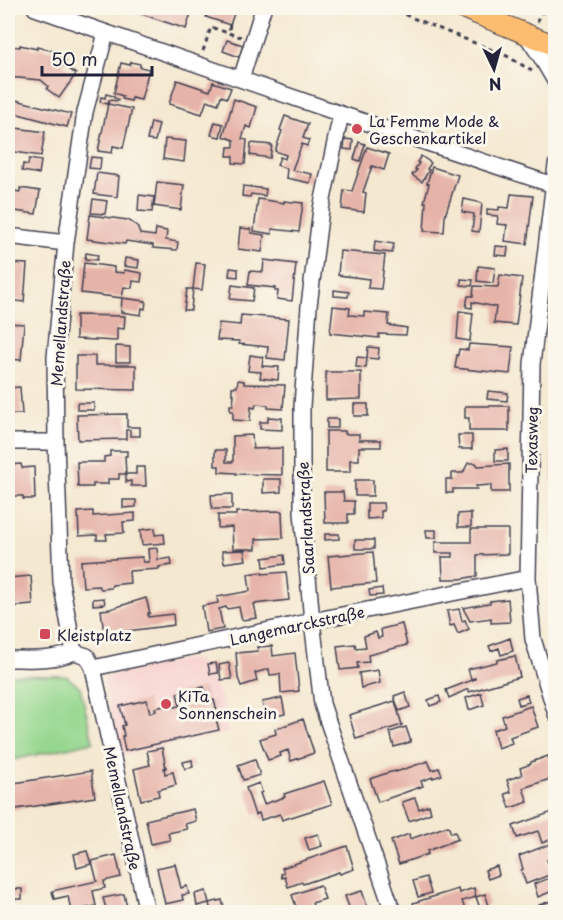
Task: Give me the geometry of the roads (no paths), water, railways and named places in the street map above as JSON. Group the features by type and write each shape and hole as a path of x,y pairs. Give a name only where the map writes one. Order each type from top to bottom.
{"main road":[{"path":"462,8 555,46"}],"street":[{"path":"35,8 554,185"},
{"path":"241,79 263,9"},
{"path":"524,32 555,82"},
{"name":"Memellandstraße","path":"74,652 62,582 55,357 66,243 85,112 106,33"},
{"name":"Saarlandstraße","path":"341,114 321,209 309,306 302,406 302,512 322,704 393,912"},
{"name":"Texasweg","path":"555,165 532,364 528,578 533,639 555,714"},
{"path":"8,236 66,243"},
{"path":"8,442 56,442"},
{"name":"Langemarckstraße","path":"93,668 528,578"},
{"path":"8,658 63,657 74,652 87,656 93,668"},
{"name":"Memellandstraße","path":"93,668 147,912"}],"place":[{"name":"La Femme Mode & Geschenkartikel","path":"357,129"},
{"name":"Kleistplatz","path":"45,634"},
{"name":"KiTa Sonnenschein","path":"166,704"}]}
